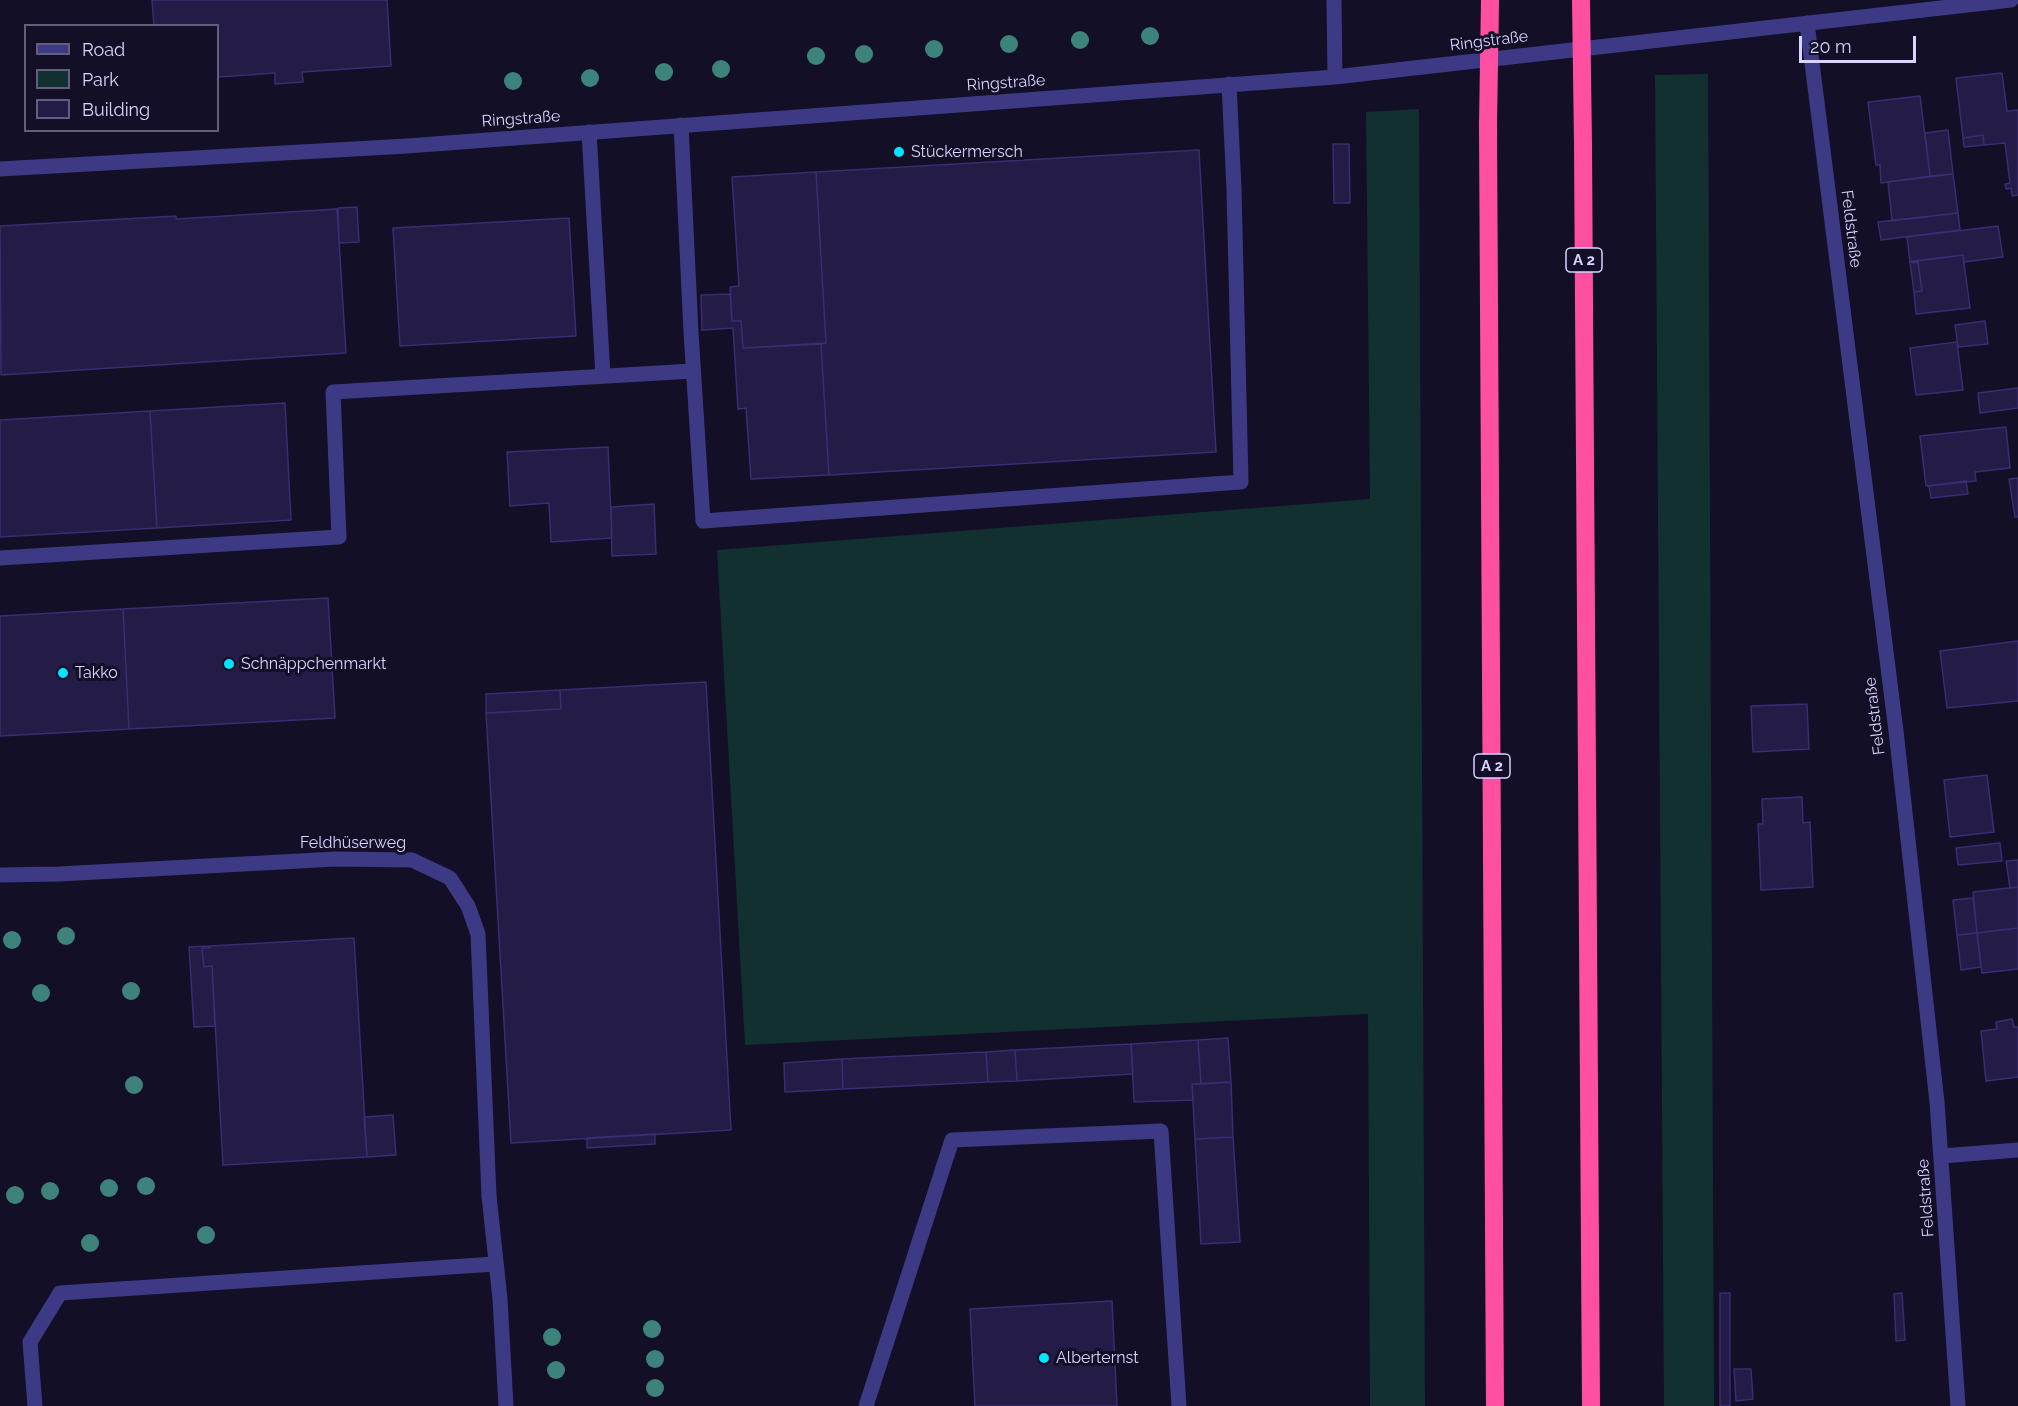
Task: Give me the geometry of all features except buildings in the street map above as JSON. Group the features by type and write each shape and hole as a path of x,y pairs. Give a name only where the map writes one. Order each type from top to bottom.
{"highway":[{"name":"A 2","path":"1490,0 1488,125 1495,1406"},
{"name":"A 2","path":"1581,0 1591,1406"}],"street":[{"path":"1334,0 1335,77"},
{"name":"Ringstraße","path":"0,169 407,146 1335,77 2012,0"},
{"name":"Feldstraße","path":"1808,23 1896,731 1942,1156 1958,1406"},
{"path":"681,125 693,371 704,521 1241,482 1234,189 1229,84"},
{"path":"589,132 603,376"},
{"path":"0,558 339,537 333,392 693,371"},
{"name":"Feldhüserweg","path":"0,875 59,874 336,859 412,860 450,878 468,906 478,934 489,1196 500,1299 506,1406"},
{"path":"866,1406 952,1140 1161,1131 1179,1406"},
{"path":"1942,1156 2018,1150"},
{"path":"35,1406 30,1342 60,1293 495,1264"}],"green space":[{"path":"1708,74 1714,1406 1664,1406 1655,75"},
{"path":"1419,109 1425,1406 1370,1406 1368,1014 745,1045 717,550 1370,499 1366,112"}],"place":[{"name":"Stückermersch","path":"899,152"},
{"name":"Schnäppchenmarkt","path":"229,664"},
{"name":"Takko","path":"63,673"},
{"name":"Alberternst","path":"1044,1358"}]}
